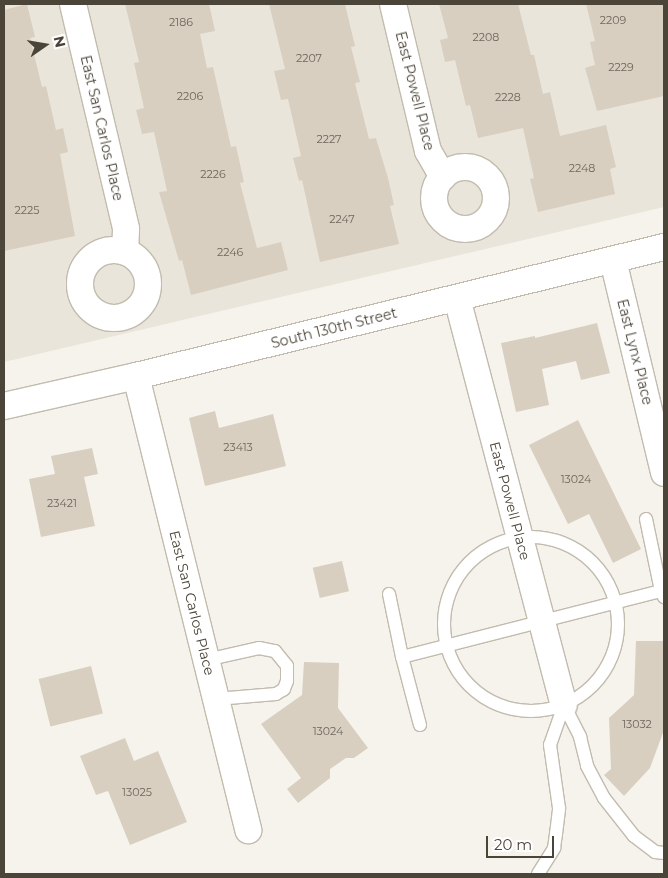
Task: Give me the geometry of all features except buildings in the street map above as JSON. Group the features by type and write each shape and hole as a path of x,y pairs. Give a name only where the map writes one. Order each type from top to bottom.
{"street":[{"name":"East San Carlos Place","path":"73,4 126,229 125,252"},
{"name":"East Powell Place","path":"393,4 428,151 443,176"},
{"name":"South 130th Street","path":"4,406 136,376 664,248"},
{"name":"East Lynx Place","path":"612,260 664,473"},
{"name":"East Powell Place","path":"457,298 564,705"},
{"name":"East San Carlos Place","path":"136,376 248,830"}],"lane":[{"path":"402,657 615,603 663,594 646,519"},
{"path":"520,537 547,538 574,548 596,565 611,588 618,615 616,644 606,670 588,691 564,705 535,711 506,708 479,694 459,673 447,646 444,616 452,588 468,564 492,546 520,537"},
{"path":"388,594 420,725"},
{"path":"206,660 259,648 275,651 287,666 287,680 284,689 276,694 216,699"},
{"path":"564,705 580,737 587,766 604,798 634,836 655,852 664,854"},
{"path":"538,874 554,848 559,808 550,745 564,705"}],"shaded area":[{"path":"4,4 664,4 664,207 4,362"}]}
